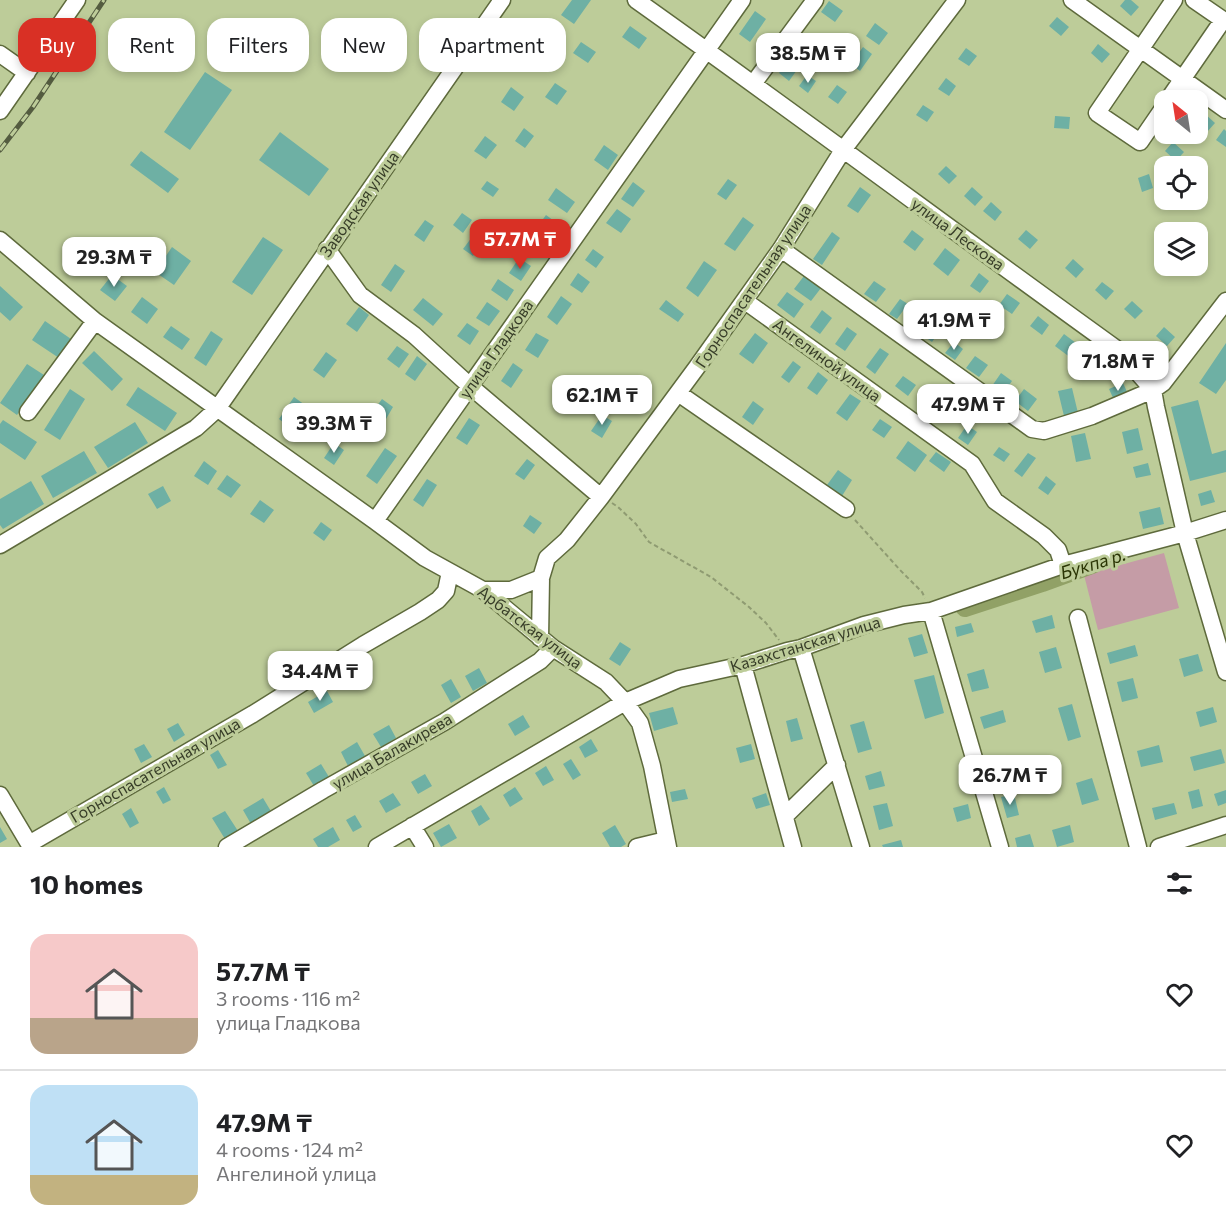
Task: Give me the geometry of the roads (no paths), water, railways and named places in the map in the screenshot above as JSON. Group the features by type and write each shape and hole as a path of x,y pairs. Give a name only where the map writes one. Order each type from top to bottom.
{"street":[{"path":"0,111 77,0"},
{"name":"Заводская улица","path":"0,544 196,428 217,409 502,0"},
{"name":"улица Лескова","path":"636,0 1118,350 1153,390 1185,533 1226,672"},
{"name":"улица Гладкова","path":"375,521 742,0"},
{"path":"753,84 815,0"},
{"name":"Горноспасательная улица","path":"541,578 547,558 567,540 678,393 745,301 843,150 957,0"},
{"path":"1072,0 1226,110"},
{"path":"1154,121 1140,142 1097,113 1174,0"},
{"path":"1175,90 1223,20 1194,0"},
{"path":"0,54 27,73"},
{"path":"0,240 95,321 217,409"},
{"path":"327,249 360,295 414,335 470,386 601,497"},
{"path":"780,249 1032,429 1044,431 1092,416 1153,390 1163,383 1226,301"},
{"name":"Ангелиной улица","path":"745,301 972,464 995,501 1044,537 1058,550 1064,565"},
{"path":"28,412 95,321"},
{"path":"678,393 846,509"},
{"name":"Арбатская улица","path":"217,409 425,558 483,590 547,643 606,682 625,702 640,723 652,766 667,844"},
{"name":"Казахстанская улица","path":"377,847 625,702 679,679 743,665 864,625 931,611 1064,565 1226,520"},
{"name":"Горноспасательная улица","path":"30,845 253,714 420,612 438,600 446,591 450,572"},
{"path":"483,590 511,590 541,578 547,643"},
{"path":"931,611 1000,847"},
{"path":"1078,618 1138,847"},
{"name":"улица Балакирева","path":"227,847 444,722 540,661 547,643"},
{"path":"794,650 837,765 861,847"},
{"path":"743,665 793,847"},
{"path":"785,816 837,765"},
{"path":"0,795 30,845"},
{"path":"1159,847 1226,825"},
{"path":"412,826 425,847"},
{"path":"638,847 667,844"}],"waterway":[{"name":"Букпа р.","path":"965,607 1094,563"}],"railway":[{"path":"0,150 33,107 104,0"}]}
